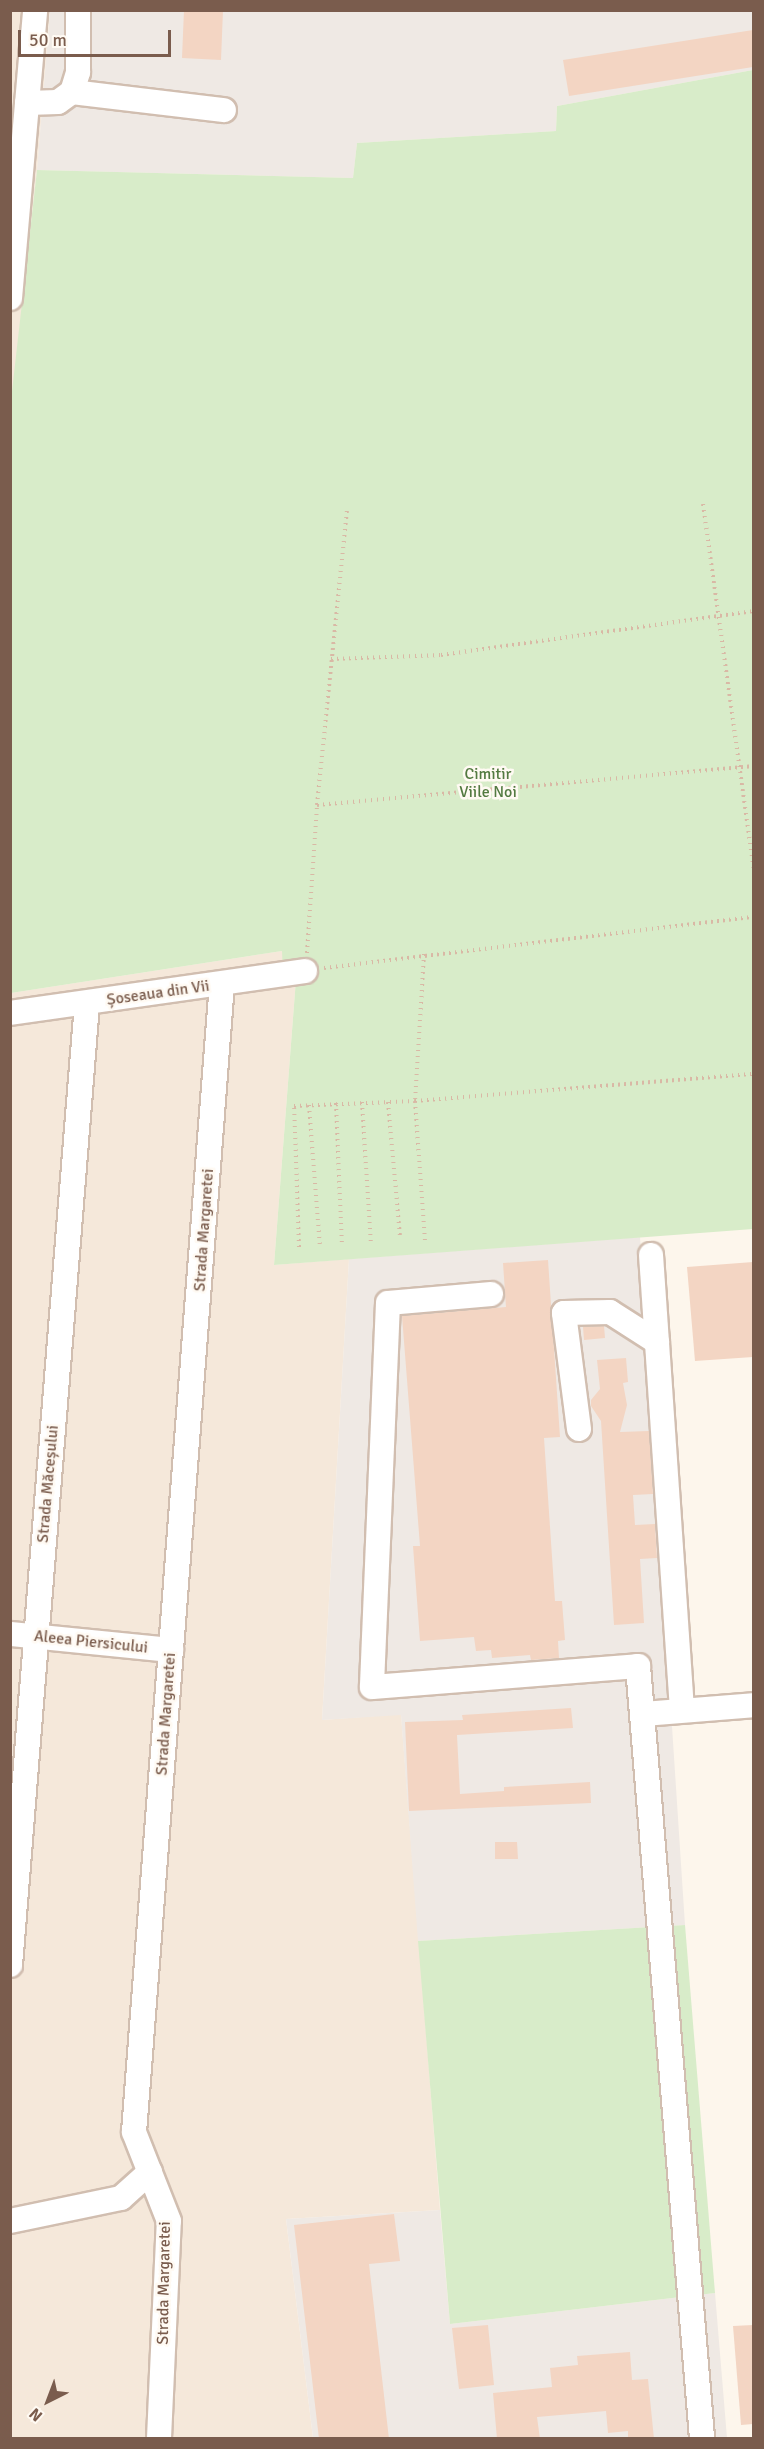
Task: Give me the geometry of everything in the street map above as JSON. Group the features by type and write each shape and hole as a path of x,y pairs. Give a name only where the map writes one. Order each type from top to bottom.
{"street":[{"path":"10,298 14,193 27,103 35,10"},
{"path":"27,103 58,102 72,92 78,72 78,10"},
{"path":"72,92 224,110"},
{"name":"Șoseaua din Vii","path":"10,1013 306,971"},
{"name":"Strada Margaretei","path":"159,2439 169,2221 134,2132 222,984"},
{"name":"Strada Măceșului","path":"10,1965 87,1003"},
{"path":"651,1255 682,1710"},
{"path":"490,1294 388,1303 372,1687 638,1666 702,2439"},
{"path":"579,1429 564,1313 610,1312 657,1342"},
{"name":"Aleea Piersicului","path":"10,1634 171,1650"},
{"path":"643,1714 753,1705"},
{"path":"10,2222 122,2198 150,2172"}],"path":[{"path":"703,504 753,870"},
{"path":"347,511 317,805 306,971 424,954 753,917"},
{"path":"331,659 441,655 753,611"},
{"path":"317,805 753,766"},
{"path":"424,954 416,1101 425,1242"},
{"path":"298,1247 294,1106 416,1101 753,1074"},
{"path":"362,1102 371,1245"},
{"path":"388,1102 400,1237"},
{"path":"336,1103 342,1244"},
{"path":"309,1105 320,1248"}],"shaded area":[{"path":"11,11 50,11 37,170 11,409"},
{"path":"50,11 753,11 753,70 557,106 556,131 357,143 353,178 37,170"},
{"path":"282,951 296,979 274,1265 349,1259 322,1720 401,1714 440,2210 286,2219 313,2438 11,2438 11,993"},
{"path":"640,1237 685,1925 418,1941 401,1715 322,1720 349,1259"},
{"path":"440,2210 450,2324 715,2293 727,2438 313,2438 286,2219"}],"green space":[{"name":"Cimitir Viile Noi","path":"753,70 753,1229 274,1265 296,979 283,975 282,951 11,993 10,409 37,170 353,178 357,143 556,131 557,106"},
{"path":"685,1925 715,2293 450,2324 418,1941"}],"building":[{"path":"184,10 223,10 221,60 182,58"},
{"path":"753,30 753,67 569,96 563,60"},
{"path":"548,1260 560,1437 544,1438 555,1601 562,1601 565,1640 558,1641 559,1658 531,1660 530,1655 492,1658 491,1650 476,1651 474,1637 420,1641 413,1546 420,1546 402,1316 506,1307 503,1263"},
{"path":"753,1262 753,1357 695,1361 687,1267"},
{"path":"604,1326 605,1338 584,1340 583,1327"},
{"path":"626,1358 628,1382 623,1383 627,1405 620,1432 649,1431 653,1494 633,1495 635,1525 655,1524 657,1558 640,1559 644,1623 614,1625 601,1421 591,1406 591,1400 600,1389 597,1360"},
{"path":"571,1708 573,1728 457,1735 460,1794 504,1791 504,1787 590,1782 591,1803 409,1811 405,1722 463,1720 462,1715"},
{"path":"495,1842 517,1842 518,1859 495,1859"},
{"path":"394,2214 400,2261 369,2264 389,2439 319,2439 294,2225"},
{"path":"488,2325 494,2385 459,2389 452,2328"},
{"path":"753,2325 753,2424 741,2425 733,2326"},
{"path":"630,2352 632,2380 648,2379 654,2439 628,2439 628,2431 608,2433 606,2411 537,2417 540,2439 497,2439 493,2393 552,2387 550,2368 578,2365 577,2356"}]}
